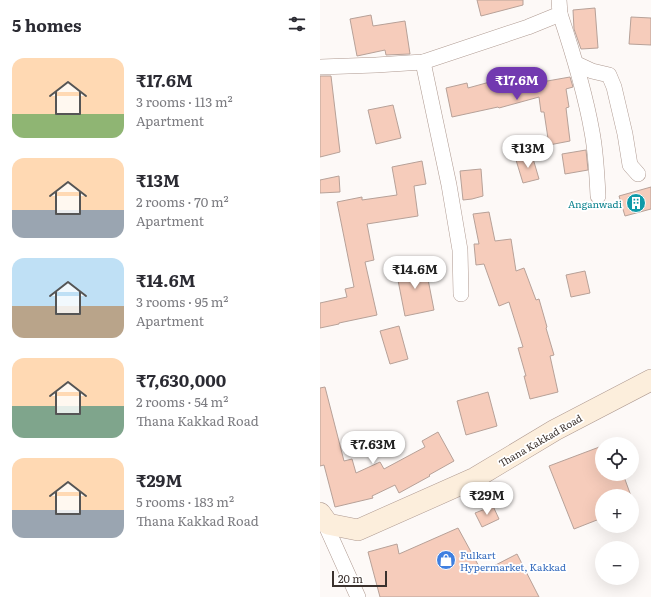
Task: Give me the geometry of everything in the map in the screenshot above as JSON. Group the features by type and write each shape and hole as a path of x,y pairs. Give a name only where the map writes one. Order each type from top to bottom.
{"main road":[{"name":"Thana Kakkad Road","path":"320,514 328,524 358,530 475,478 554,430 651,380"}],"street":[{"path":"320,67 423,62 528,27 560,7 577,64 592,133 598,196"},
{"path":"423,62 449,185 460,250 461,294"},
{"path":"577,64 592,71 609,75 614,88 625,134 630,165 638,174"},
{"path":"320,514 358,597"}],"building":[{"path":"477,0 523,0 523,5 481,16"},
{"path":"595,8 598,48 581,49 574,29 573,10"},
{"path":"371,15 373,26 405,21 410,54 386,55 385,50 357,56 350,19"},
{"path":"631,17 651,18 651,45 629,44"},
{"path":"515,75 519,86 570,77 573,87 566,89 569,107 566,108 570,141 549,145 544,112 541,112 539,97 499,108 452,117 446,88 467,83 468,88"},
{"path":"320,76 331,76 340,152 320,157"},
{"path":"393,105 401,138 376,144 368,110"},
{"path":"586,150 588,170 565,174 562,154"},
{"path":"532,155 539,179 523,183 516,160"},
{"path":"422,161 426,184 414,186 418,216 367,224 374,260 365,262 377,315 320,328 320,303 347,297 345,289 354,287 337,202 362,197 362,200 397,195 392,167"},
{"path":"481,169 483,196 463,200 460,171"},
{"path":"339,176 340,192 320,193 320,180"},
{"name":"Anganwadi","path":"651,187 651,209 625,216 619,196"},
{"path":"489,212 495,241 511,239 516,271 524,268 536,300 539,299 554,355 550,356 558,392 530,399 524,376 526,376 518,348 523,347 509,302 499,306 484,264 476,265 474,244 479,244 473,214"},
{"path":"425,264 434,310 405,316 396,270"},
{"path":"585,271 590,293 571,297 566,275"},
{"path":"399,326 408,359 390,364 380,331"},
{"path":"325,387 344,461 352,459 356,473 380,462 384,469 425,447 422,441 438,432 454,461 399,493 395,485 372,496 373,498 335,507 324,465 320,466 320,388"},
{"path":"488,392 497,426 466,435 457,401"},
{"path":"595,449 595,481 626,481 628,489 595,489 595,521 574,529 549,466"},
{"path":"493,506 499,519 482,527 475,513"},
{"path":"458,528 482,572 517,554 539,597 380,597 368,552 397,544 399,554"}],"place":[{"name":"Anganwadi","path":"636,203"},
{"name":"Fulkart Hypermarket, Kakkad","path":"446,560"}]}
